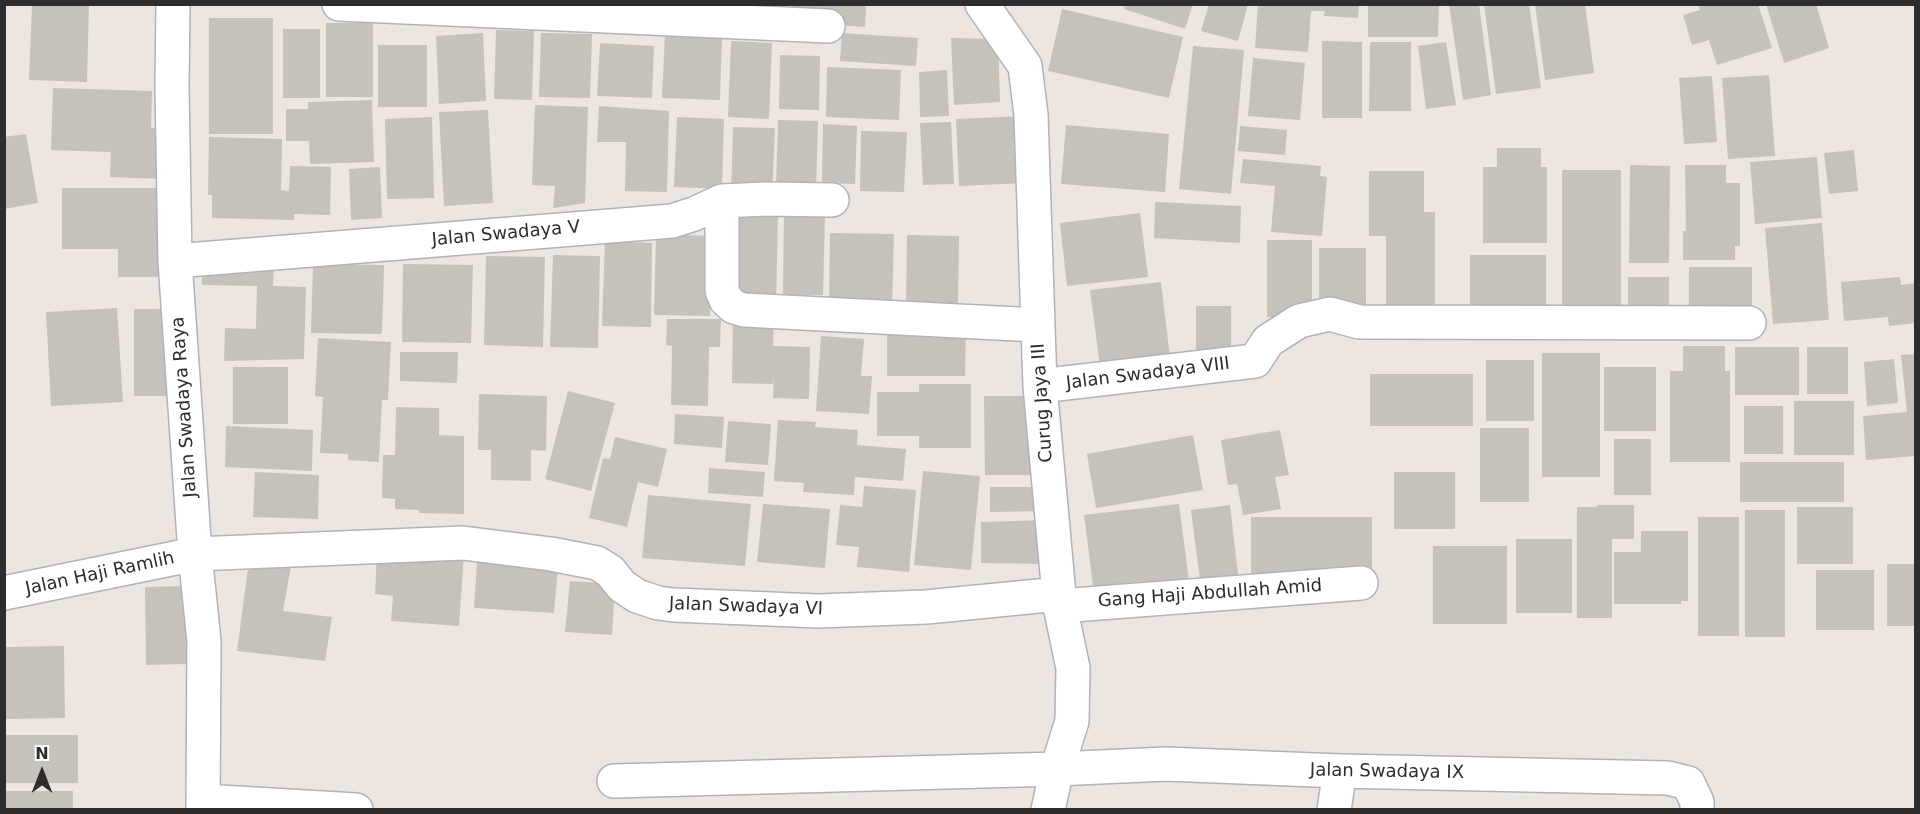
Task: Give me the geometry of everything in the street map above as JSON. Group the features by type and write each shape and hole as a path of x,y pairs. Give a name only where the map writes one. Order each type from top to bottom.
{"street":[{"name":"Jalan Swadaya Raya","path":"173,4 175,261 195,554 204,641 203,805"},
{"path":"339,4 828,26"},
{"name":"Curug Jaya III","path":"982,4 1025,66 1031,115 1040,386 1059,600 1073,668 1072,721 1057,769 1048,810"},
{"name":"Jalan Swadaya V","path":"175,261 672,221 722,201 766,198 832,200"},
{"path":"722,201 722,290 726,300 734,307 1037,325"},
{"name":"Jalan Swadaya VIII","path":"1040,386 1256,362 1268,341 1299,321 1329,314 1359,322 1749,323"},
{"name":"Jalan Swadaya VI","path":"195,554 463,543 551,554 597,563 610,571 622,586 637,596 658,603 674,605 828,610 1059,600"},
{"name":"Jalan Haji Ramlih","path":"4,593 195,554"},
{"name":"Gang Haji Abdullah Amid","path":"1059,600 1361,583"},
{"name":"Jalan Swadaya IX","path":"614,781 1166,764 1340,771 1668,778 1688,783 1697,802 1697,810"},
{"path":"1334,810 1340,771"},
{"path":"203,805 356,810"}],"building":[{"path":"32,4 89,4 87,82 29,80"},
{"path":"794,4 866,4 865,27 793,22"},
{"path":"1119,4 1193,4 1185,29 1124,9 1125,7"},
{"path":"1209,4 1248,4 1238,41 1201,31"},
{"path":"1258,4 1359,4 1358,18 1324,16 1325,11 1311,11 1308,52 1255,48"},
{"path":"1368,4 1439,4 1438,37 1368,37"},
{"path":"1449,4 1479,4 1491,95 1463,100"},
{"path":"1484,4 1529,4 1541,88 1496,94"},
{"path":"1535,4 1585,4 1594,73 1545,80"},
{"path":"1698,4 1758,4 1772,48 1717,65 1709,40 1692,45 1683,15 1700,10"},
{"path":"1766,4 1816,4 1829,48 1784,63"},
{"path":"1062,9 1183,37 1169,98 1048,71"},
{"path":"209,18 273,18 273,134 209,134"},
{"path":"326,23 373,23 373,97 326,97"},
{"path":"283,29 320,29 320,98 283,98"},
{"path":"496,30 534,31 532,100 494,99"},
{"path":"483,33 486,101 439,104 436,36"},
{"path":"541,33 592,34 590,98 539,97"},
{"path":"842,33 918,38 916,66 840,61"},
{"path":"665,34 722,36 720,100 662,98"},
{"path":"951,38 998,39 1000,102 954,105"},
{"path":"731,41 772,43 769,119 728,117"},
{"path":"1322,41 1362,42 1362,118 1322,118"},
{"path":"1370,42 1411,42 1411,111 1369,111"},
{"path":"1446,42 1456,105 1426,109 1418,46"},
{"path":"600,43 654,46 652,98 597,96"},
{"path":"378,45 427,45 427,107 378,107"},
{"path":"1193,46 1244,50 1231,194 1179,189"},
{"path":"780,55 820,56 819,110 779,109"},
{"path":"1253,58 1305,63 1300,120 1248,116"},
{"path":"827,67 901,70 899,120 826,117"},
{"path":"947,70 949,116 920,117 919,72"},
{"path":"1769,75 1775,156 1728,159 1722,78"},
{"path":"1712,76 1717,142 1684,144 1679,78"},
{"path":"53,88 152,91 151,128 164,129 162,179 110,177 111,152 51,150"},
{"path":"372,100 374,162 310,164 309,141 286,141 286,109 308,109 308,102"},
{"path":"535,105 588,107 585,203 553,208 555,186 532,185"},
{"path":"599,106 669,111 667,192 625,191 626,142 597,142"},
{"path":"488,110 493,203 444,206 439,112"},
{"path":"1023,116 1026,183 959,186 956,119"},
{"path":"432,117 434,198 387,199 385,119"},
{"path":"677,117 724,119 722,189 674,187"},
{"path":"778,120 818,121 816,189 776,187"},
{"path":"951,122 954,184 923,185 920,123"},
{"path":"823,124 857,126 855,184 822,183"},
{"path":"1066,125 1169,134 1165,192 1061,184"},
{"path":"1240,126 1287,130 1285,155 1238,151"},
{"path":"733,127 775,128 772,198 731,196"},
{"path":"861,131 907,132 904,192 860,191"},
{"path":"26,134 38,203 4,209 4,137"},
{"path":"209,137 282,139 281,190 289,191 290,166 331,167 330,215 294,214 294,220 212,218 212,195 208,195"},
{"path":"1497,148 1541,148 1541,167 1547,167 1547,243 1483,243 1483,167 1497,167"},
{"path":"1854,150 1858,191 1829,194 1824,153"},
{"path":"1817,157 1822,218 1755,224 1750,162"},
{"path":"1243,159 1321,166 1320,176 1327,177 1322,236 1271,232 1275,186 1240,183"},
{"path":"1630,165 1670,166 1669,263 1629,263"},
{"path":"1685,165 1726,165 1726,183 1740,183 1740,246 1735,246 1735,260 1683,260 1683,231 1686,231"},
{"path":"380,167 382,218 351,220 349,169"},
{"path":"1562,170 1621,170 1621,316 1562,316"},
{"path":"1369,171 1424,171 1424,212 1435,212 1435,306 1386,306 1386,236 1369,236"},
{"path":"62,188 172,188 162,277 118,277 118,249 62,249"},
{"path":"1155,202 1241,206 1240,243 1154,238"},
{"path":"729,211 778,212 776,302 727,301"},
{"path":"784,213 825,214 823,295 783,295"},
{"path":"1140,213 1148,277 1067,286 1060,223"},
{"path":"1822,223 1829,320 1773,324 1765,228"},
{"path":"830,233 894,234 892,307 829,306"},
{"path":"656,234 711,236 710,316 654,315"},
{"path":"907,235 959,236 958,307 906,307"},
{"path":"1267,240 1312,240 1312,317 1267,317"},
{"path":"605,241 652,243 651,327 602,326"},
{"path":"1319,248 1366,248 1366,309 1319,309"},
{"path":"553,255 600,256 598,348 550,347"},
{"path":"1470,255 1546,255 1546,319 1470,319"},
{"path":"486,256 545,257 543,347 484,345"},
{"path":"274,258 273,286 306,287 304,359 224,361 225,328 256,329 257,286 202,285 202,260"},
{"path":"313,264 384,265 382,334 311,333"},
{"path":"403,264 473,265 471,343 402,342"},
{"path":"1689,267 1752,267 1752,314 1689,314"},
{"path":"1628,277 1669,277 1669,317 1628,317"},
{"path":"1900,277 1901,285 1916,283 1916,323 1889,326 1888,317 1844,321 1841,282"},
{"path":"1161,282 1171,366 1101,374 1090,290"},
{"path":"1196,306 1231,306 1231,352 1196,352"},
{"path":"117,308 123,402 51,406 46,312"},
{"path":"134,309 171,309 171,396 134,396"},
{"path":"733,316 774,317 773,346 810,347 809,399 773,398 774,375 773,384 732,383"},
{"path":"667,319 721,319 720,347 709,347 708,406 671,405 672,346 666,345"},
{"path":"887,325 966,326 965,376 887,376"},
{"path":"821,336 864,339 861,376 872,376 869,414 816,411"},
{"path":"318,338 391,342 388,400 382,400 379,462 348,460 348,454 320,453 323,397 315,396"},
{"path":"1683,346 1725,346 1725,371 1730,371 1730,462 1670,462 1670,371 1683,371"},
{"path":"1735,347 1799,347 1799,395 1735,395"},
{"path":"1807,347 1848,347 1848,394 1807,394"},
{"path":"400,352 458,352 457,383 400,381"},
{"path":"1542,353 1600,353 1600,477 1542,477"},
{"path":"1916,354 1916,456 1866,460 1863,416 1907,412 1901,355"},
{"path":"1894,359 1898,403 1867,406 1864,362"},
{"path":"1486,360 1534,360 1534,421 1486,421"},
{"path":"233,367 288,367 288,424 233,424"},
{"path":"1604,367 1656,367 1656,431 1604,431"},
{"path":"1370,374 1473,374 1473,426 1370,426"},
{"path":"919,384 971,384 971,448 919,448 919,436 877,436 877,392 919,392"},
{"path":"568,391 615,403 591,491 545,479"},
{"path":"479,394 547,396 546,451 531,450 531,481 491,480 491,450 478,450"},
{"path":"984,396 1039,396 1040,475 985,475"},
{"path":"1794,401 1854,401 1854,455 1794,455"},
{"path":"1744,406 1783,406 1783,454 1744,454"},
{"path":"396,407 439,408 439,435 464,436 464,514 419,513 419,510 395,509 395,499 382,498 383,455 395,455"},
{"path":"675,414 724,417 722,448 674,444"},
{"path":"778,420 816,422 815,427 858,430 857,445 906,449 903,481 855,477 854,495 803,492 804,483 774,481"},
{"path":"728,421 771,424 768,465 725,462"},
{"path":"226,426 313,430 312,471 225,467"},
{"path":"1480,428 1529,428 1529,502 1480,502"},
{"path":"1280,430 1289,475 1275,477 1281,509 1243,515 1237,484 1228,485 1221,440"},
{"path":"1193,435 1203,490 1096,508 1087,454"},
{"path":"615,437 667,449 658,487 638,482 627,527 589,518 603,458 610,459"},
{"path":"1614,439 1651,439 1651,495 1614,495"},
{"path":"1740,462 1844,462 1844,502 1740,502"},
{"path":"709,468 765,472 763,497 708,493"},
{"path":"923,471 980,476 971,570 914,565"},
{"path":"255,472 319,475 318,519 253,517"},
{"path":"1394,472 1455,472 1455,529 1394,529"},
{"path":"864,486 916,490 909,572 857,567 859,547 836,545 840,505 862,507"},
{"path":"990,487 1045,487 1045,511 990,512"},
{"path":"648,495 751,504 745,566 642,558"},
{"path":"763,504 830,509 825,568 757,562"},
{"path":"1179,504 1190,589 1095,601 1084,515"},
{"path":"1230,505 1239,583 1201,588 1191,510"},
{"path":"1597,505 1634,505 1634,539 1612,539 1612,618 1577,618 1577,507 1597,507"},
{"path":"1797,507 1853,507 1853,564 1797,564"},
{"path":"1745,510 1785,510 1785,637 1745,637"},
{"path":"1251,517 1372,517 1372,579 1251,579"},
{"path":"1698,517 1739,517 1739,636 1698,636"},
{"path":"1048,520 1049,564 981,563 981,522"},
{"path":"1641,531 1688,531 1688,601 1681,601 1681,604 1614,604 1614,552 1641,552"},
{"path":"1516,539 1572,539 1572,613 1516,613"},
{"path":"1433,546 1507,546 1507,624 1433,624"},
{"path":"377,552 464,554 459,626 391,621 393,596 375,594"},
{"path":"249,561 291,566 283,611 332,617 325,661 237,651"},
{"path":"477,562 558,568 554,613 474,608"},
{"path":"1887,564 1916,564 1916,626 1887,626"},
{"path":"1816,570 1874,570 1874,630 1816,630"},
{"path":"570,581 615,584 612,635 565,632"},
{"path":"184,586 187,664 146,665 145,587"},
{"path":"64,646 65,718 4,719 4,647"},
{"path":"4,735 78,735 78,783 4,783"},
{"path":"4,791 73,791 73,810 4,810"}]}
